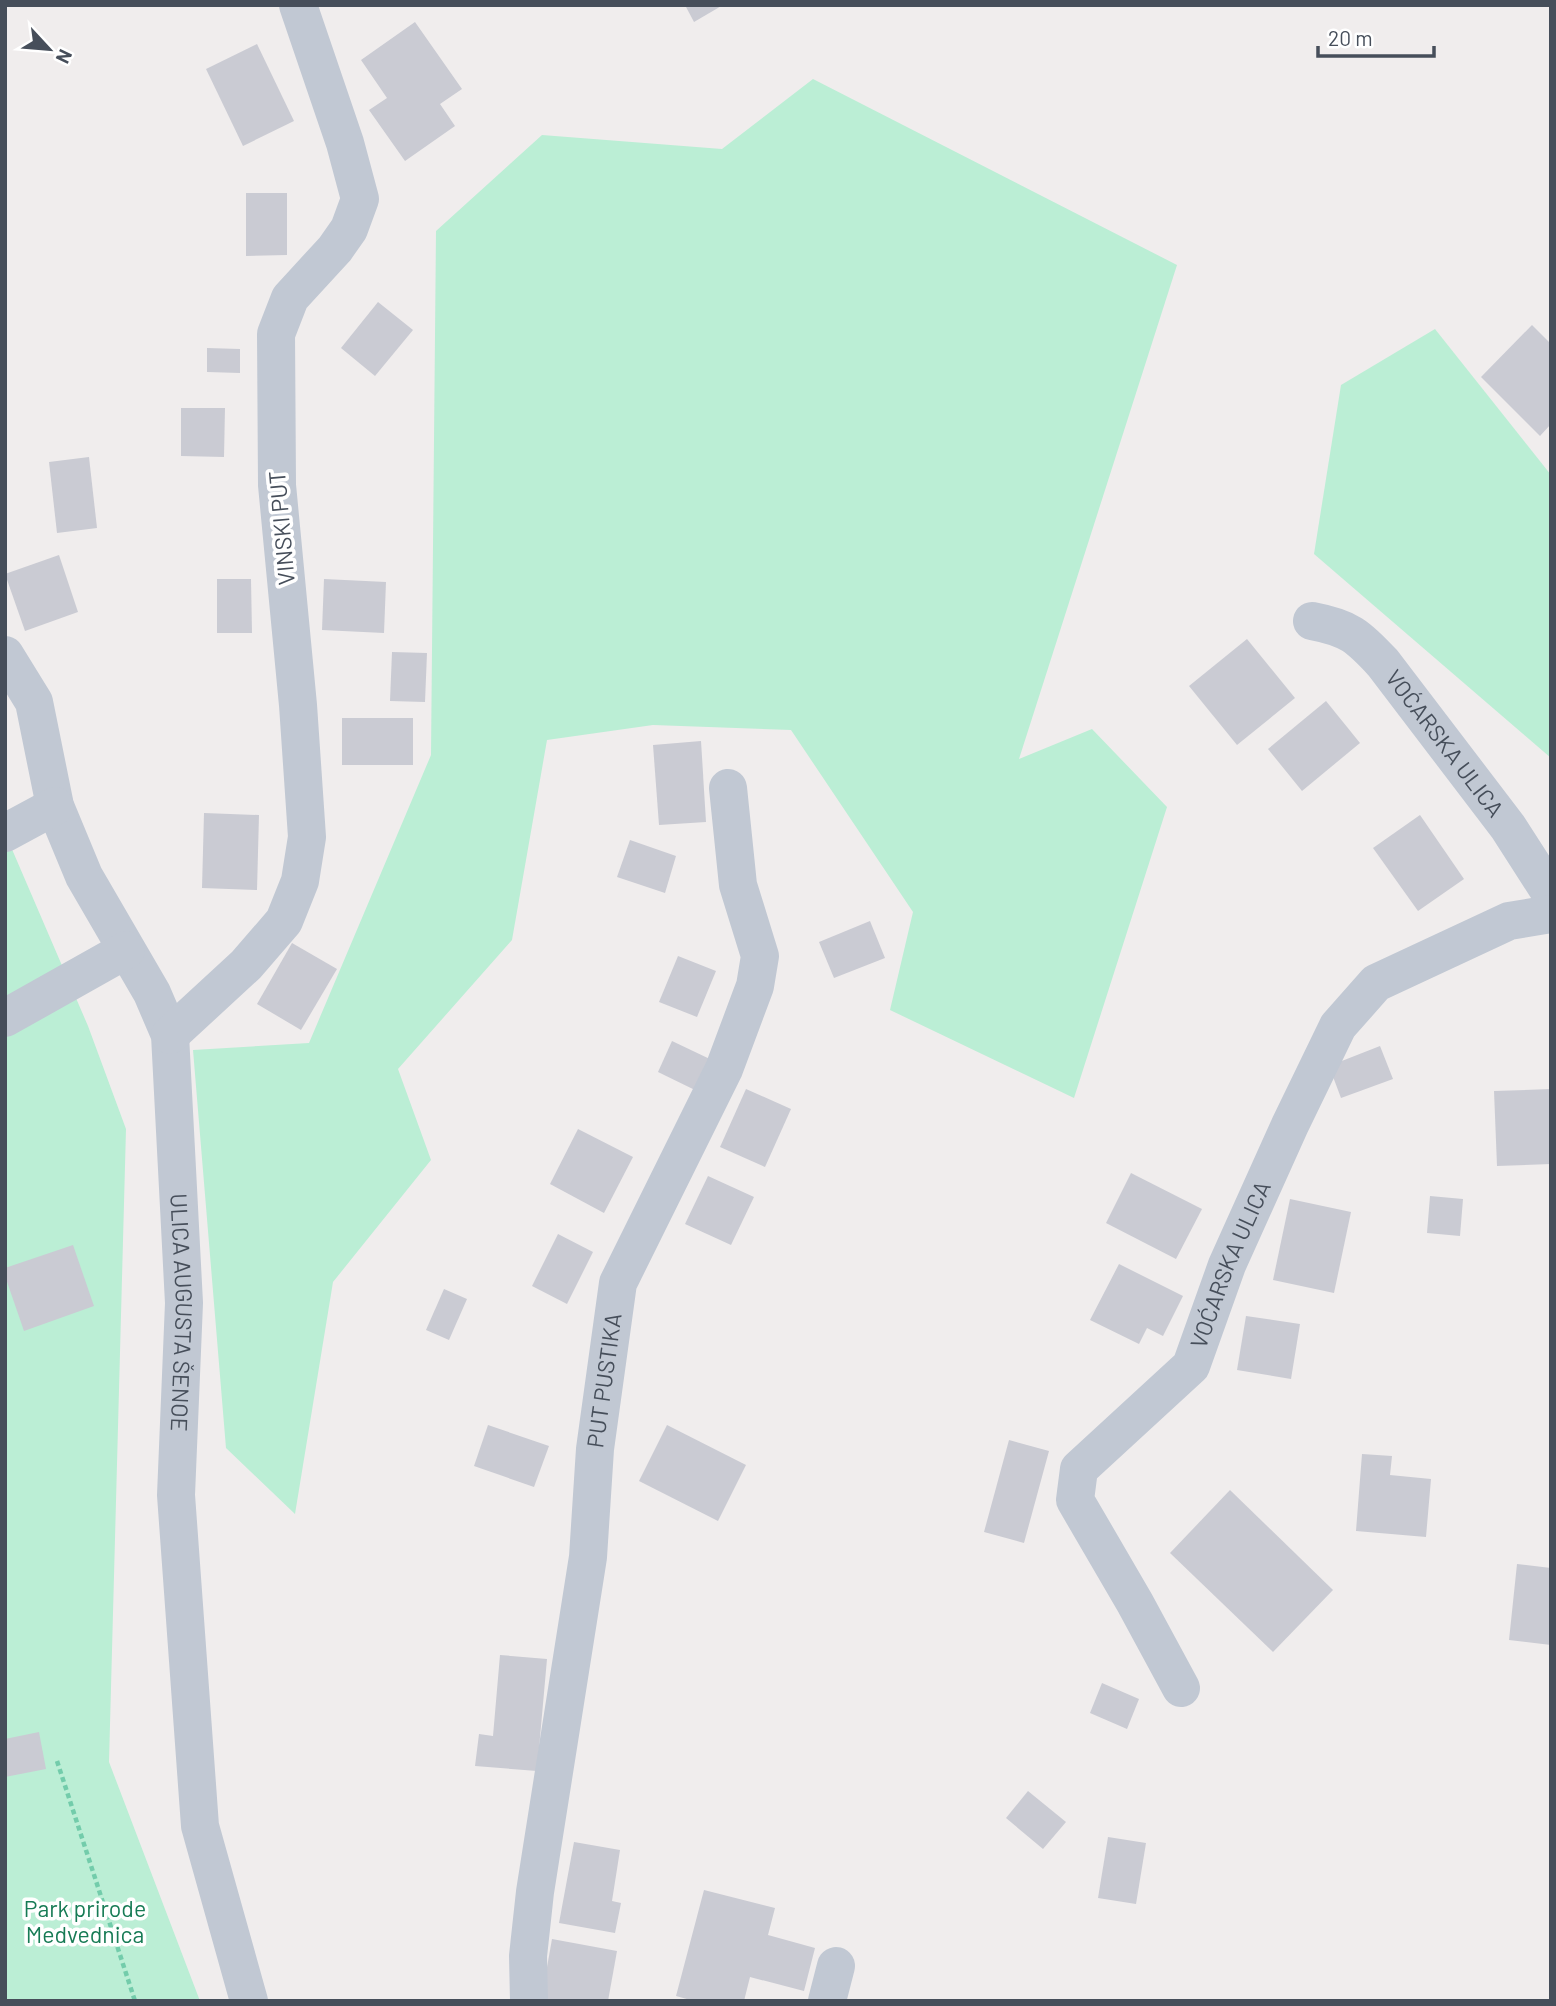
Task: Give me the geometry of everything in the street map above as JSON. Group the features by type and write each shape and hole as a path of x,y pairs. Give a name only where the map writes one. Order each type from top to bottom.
{"street":[{"name":"VINSKI PUT","path":"170,1035 246,965 284,921 300,881 307,837 298,705 277,485 276,334 290,298 335,249 349,229 360,199 345,144 298,5"},
{"name":"VOĆARSKA ULICA","path":"1312,621 1337,626 1362,641 1383,663 1508,827 1551,894"},
{"name":"ULICA AUGUSTA ŠENOE","path":"5,655 34,702 55,806 85,876 152,993 170,1035 184,1303 176,1495 200,1826 249,2001"},
{"name":"PUT PUSTIKA","path":"528,2001 527,1956 535,1892 588,1557 595,1448 618,1283 724,1069 755,986 760,956 738,885 728,788"},
{"path":"5,833 55,806"},
{"name":"VOĆARSKA ULICA","path":"1181,1688 1075,1500 1079,1469 1191,1366 1227,1265 1338,1026 1376,983 1509,921 1551,914"},
{"path":"5,1018 126,950"}],"path":[{"path":"57,1761 135,2001"}],"green space":[{"path":"813,79 1177,265 1019,759 1092,729 1167,807 1074,1098 890,1010 913,912 791,730 653,725 547,740 512,940 398,1069 431,1160 333,1282 295,1514 226,1448 193,1050 309,1043 431,755 436,231 542,135 722,149"},
{"path":"1435,329 1551,475 1551,758 1314,554 1341,385"},
{"name":"Park prirode Medvednica","path":"5,833 88,1026 126,1129 109,1762 200,2001 5,2001"}],"building":[{"path":"685,5 723,5 694,22"},
{"path":"415,22 462,89 440,104 455,126 405,161 369,110 387,98 361,60"},
{"path":"257,44 294,121 243,146 206,69"},
{"path":"246,193 287,193 287,255 246,256"},
{"path":"378,302 413,330 375,376 341,348"},
{"path":"1532,325 1551,344 1551,424 1540,436 1481,377"},
{"path":"207,348 240,349 240,373 207,372"},
{"path":"181,408 225,408 224,457 181,456"},
{"path":"89,457 97,528 57,533 49,462"},
{"path":"59,555 78,612 25,631 5,574"},
{"path":"217,579 251,579 252,633 217,633"},
{"path":"324,579 386,582 384,633 322,630"},
{"path":"1247,639 1295,698 1237,745 1189,686"},
{"path":"392,652 427,653 425,702 390,701"},
{"path":"1326,701 1360,743 1302,791 1268,749"},
{"path":"342,718 413,718 413,765 342,765"},
{"path":"701,741 706,822 659,825 653,745"},
{"path":"204,813 259,815 257,890 202,888"},
{"path":"1420,815 1464,879 1418,911 1373,848"},
{"path":"630,840 676,856 665,893 617,877"},
{"path":"870,921 885,958 834,978 819,942"},
{"path":"292,943 337,969 301,1030 257,1004"},
{"path":"678,956 716,971 697,1017 659,1002"},
{"path":"672,1041 714,1061 699,1092 658,1072"},
{"path":"1380,1046 1393,1079 1341,1098 1329,1066"},
{"path":"746,1089 791,1109 765,1167 720,1147"},
{"path":"1551,1089 1551,1164 1497,1166 1494,1091"},
{"path":"578,1129 633,1157 604,1213 550,1184"},
{"path":"1131,1173 1202,1209 1176,1259 1106,1223"},
{"path":"708,1176 754,1197 731,1245 685,1224"},
{"path":"1430,1196 1463,1199 1460,1236 1427,1233"},
{"path":"1290,1199 1351,1212 1334,1293 1273,1280"},
{"path":"558,1234 593,1252 567,1304 532,1286"},
{"path":"73,1245 94,1306 24,1331 5,1276 5,1268"},
{"path":"1119,1264 1183,1296 1163,1336 1147,1328 1139,1344 1090,1320"},
{"path":"444,1289 467,1299 449,1340 426,1330"},
{"path":"1246,1316 1300,1324 1291,1379 1237,1370"},
{"path":"488,1425 549,1446 534,1487 474,1466"},
{"path":"667,1425 746,1465 718,1521 639,1481"},
{"path":"1009,1440 1049,1451 1024,1543 984,1532"},
{"path":"1362,1454 1392,1456 1390,1475 1431,1479 1426,1537 1356,1531"},
{"path":"1230,1490 1333,1590 1273,1652 1170,1553"},
{"path":"1517,1564 1551,1568 1551,1645 1509,1640"},
{"path":"500,1655 547,1659 537,1771 475,1766 479,1734 493,1736"},
{"path":"1102,1683 1139,1699 1127,1729 1090,1713"},
{"path":"39,1732 46,1769 5,1777 5,1739"},
{"path":"1028,1791 1066,1822 1043,1849 1006,1818"},
{"path":"1108,1837 1146,1843 1136,1904 1098,1898"},
{"path":"574,1842 620,1850 612,1901 621,1903 615,1933 559,1923"},
{"path":"704,1890 775,1908 768,1935 815,1948 804,1991 750,1977 744,2001 694,2001 676,1996"},
{"path":"552,1939 617,1951 608,2001 541,2001"}]}
